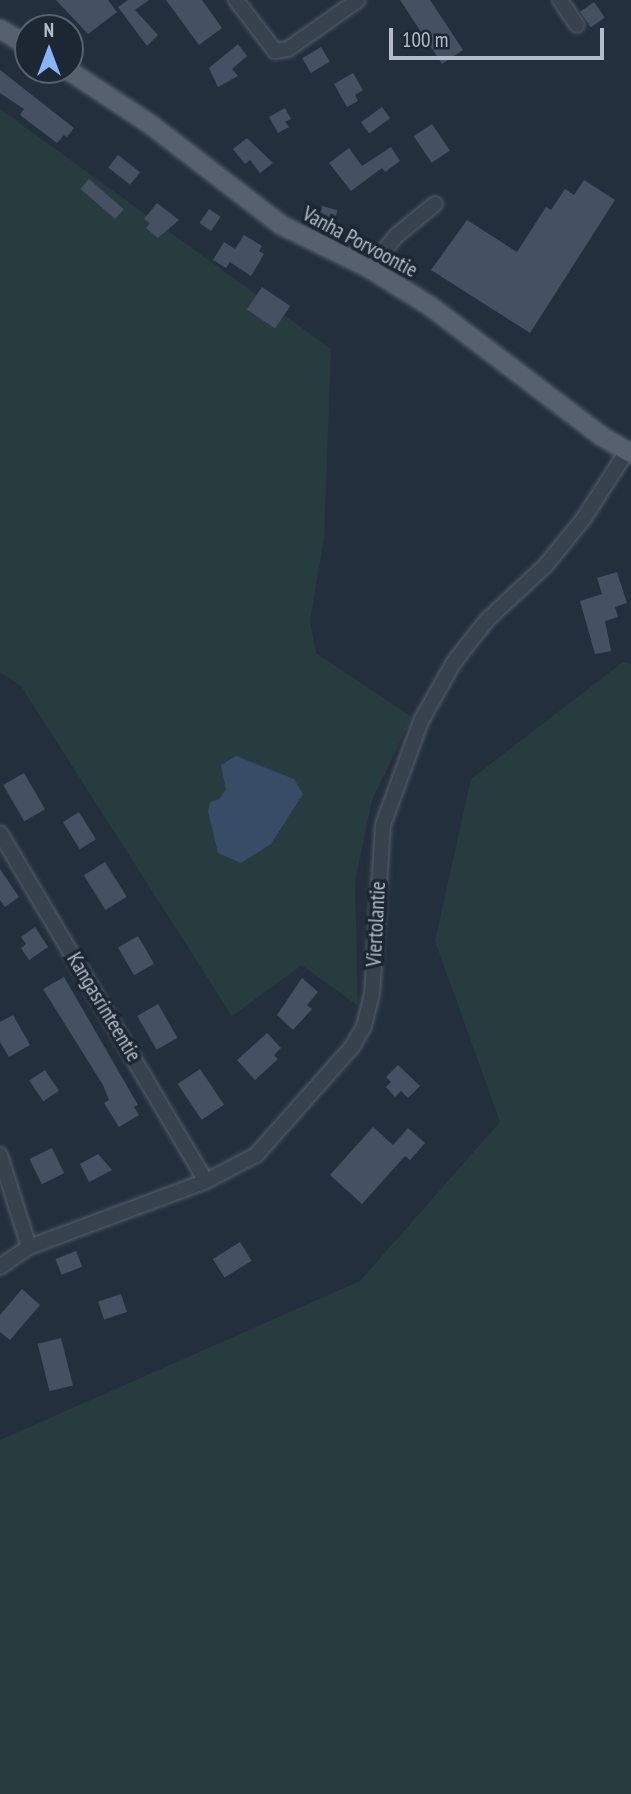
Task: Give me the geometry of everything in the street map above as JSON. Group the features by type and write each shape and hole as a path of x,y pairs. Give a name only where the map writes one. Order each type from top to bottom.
{"main road":[{"name":"Vanha Porvoontie","path":"84,81 150,124 281,225 369,268 440,313 629,452"}],"street":[{"path":"236,0 275,51 288,49 358,0"},
{"path":"560,0 577,24"},
{"path":"369,268 397,235 435,204"},
{"name":"Viertolantie","path":"0,1267 29,1247 206,1181 256,1155 352,1047 364,1026 372,995 383,825 421,721 454,662 486,620 546,565 577,527 629,452"},
{"name":"Kangasrinteentie","path":"0,833 206,1181"},
{"path":"0,1154 29,1247"}],"green space":[{"path":"0,109 331,349 324,539 310,621 316,653 412,717 372,800 355,881 358,1006 302,965 232,1016 21,686 0,672"},
{"path":"623,662 631,664 631,1794 0,1794 0,1440 360,1281 500,1122 435,941 471,779"}],"water":[{"path":"236,756 294,779 303,794 271,844 241,863 218,853 208,811 210,802 219,799 226,790 221,765"}],"building":[{"path":"56,0 108,0 117,12 88,34 84,30 84,14 69,14"},
{"path":"128,0 149,0 135,10 158,35 147,46 118,7"},
{"path":"166,0 202,0 222,28 199,45"},
{"path":"400,0 430,0 463,50 442,64"},
{"path":"594,2 605,18 591,27 580,12"},
{"path":"238,44 247,56 232,69 238,76 218,87 209,68"},
{"path":"321,47 330,62 311,73 302,58"},
{"path":"0,70 14,81 14,84 18,84 74,128 67,137 64,135 57,143 20,115 24,109 0,93"},
{"path":"353,73 363,90 355,95 358,101 347,107 334,84"},
{"path":"382,107 390,118 369,134 361,122"},
{"path":"285,108 291,119 285,122 289,127 278,133 269,117"},
{"path":"432,124 450,151 432,163 414,136"},
{"path":"247,138 273,163 260,173 250,160 245,164 233,149"},
{"path":"391,147 400,161 385,172 382,168 351,191 329,163 349,148 362,166"},
{"path":"118,155 140,172 130,185 108,168"},
{"path":"89,179 124,209 115,219 80,189"},
{"path":"584,180 615,200 530,333 431,270 467,220 517,252 546,207 551,210 565,189 574,195"},
{"path":"157,203 179,220 158,238 146,228 150,223 144,219"},
{"path":"322,206 337,210 334,223 319,219"},
{"path":"209,209 221,217 211,231 199,223"},
{"path":"244,235 262,246 259,251 264,254 251,276 230,262 226,268 213,260 224,242 235,249"},
{"path":"262,287 290,306 275,328 247,309"},
{"path":"617,572 627,603 615,607 618,617 605,621 611,651 595,654 580,601 602,594 597,578"},
{"path":"24,773 45,809 24,821 3,785"},
{"path":"79,812 96,839 80,849 63,822"},
{"path":"105,862 127,897 106,910 84,875"},
{"path":"0,869 19,897 5,907 0,900"},
{"path":"35,927 48,947 29,960 21,948 26,944 21,937"},
{"path":"138,936 154,964 134,975 118,948"},
{"path":"64,977 138,1105 134,1107 139,1115 119,1127 104,1103 109,1100 103,1085 43,989"},
{"path":"302,978 318,992 307,1005 312,1009 293,1030 277,1015"},
{"path":"158,1004 178,1038 157,1050 137,1016"},
{"path":"13,1015 30,1045 9,1057 0,1042 0,1022"},
{"path":"267,1033 281,1048 274,1055 278,1059 255,1080 237,1060"},
{"path":"398,1065 420,1086 408,1098 401,1091 395,1097 386,1087 391,1082 386,1077"},
{"path":"200,1069 224,1105 202,1120 178,1084"},
{"path":"45,1070 59,1091 43,1101 29,1081"},
{"path":"373,1127 393,1145 408,1128 425,1143 410,1160 405,1156 362,1204 330,1175"},
{"path":"52,1148 64,1173 42,1184 30,1159"},
{"path":"98,1154 112,1170 89,1182 80,1164"},
{"path":"240,1242 252,1261 225,1278 213,1259"},
{"path":"76,1251 82,1267 62,1275 55,1259"},
{"path":"22,1289 40,1305 10,1340 0,1332 0,1315"},
{"path":"121,1294 127,1312 104,1319 98,1301"},
{"path":"61,1338 73,1386 50,1391 38,1344"}]}
